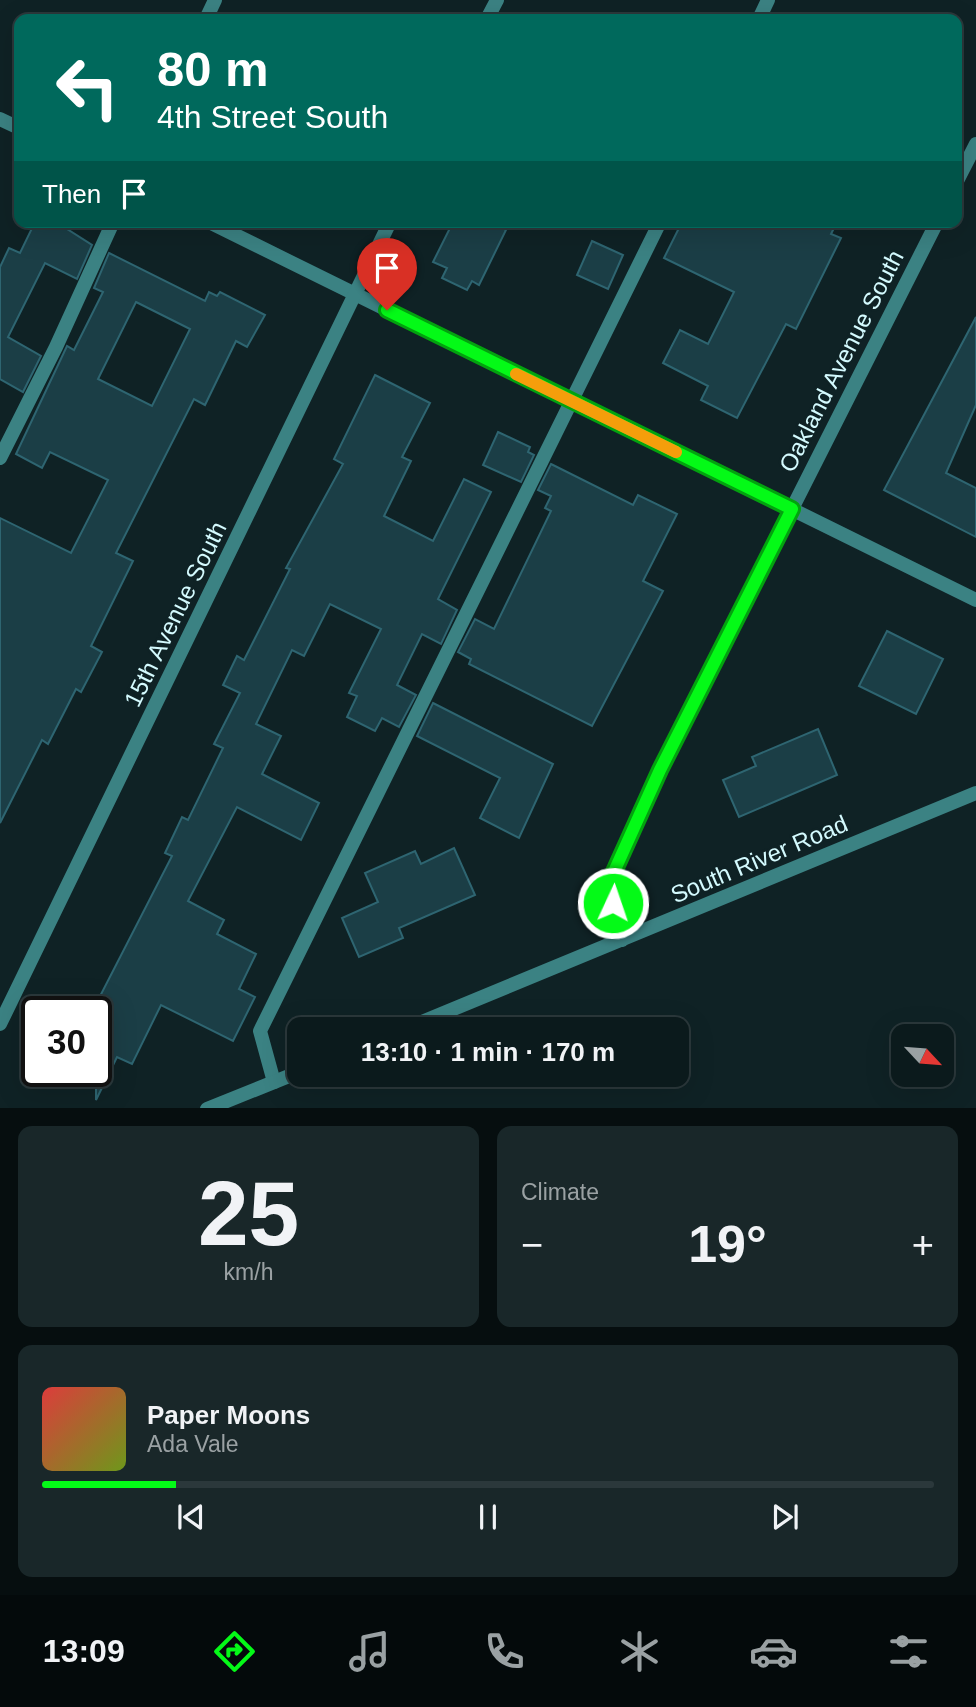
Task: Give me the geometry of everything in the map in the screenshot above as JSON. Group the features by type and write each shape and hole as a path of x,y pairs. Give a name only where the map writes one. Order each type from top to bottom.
{"street":[{"path":"962,171 976,144"},
{"path":"0,458 56,347 110,228"},
{"path":"221,228 976,600"},
{"name":"15th Avenue South","path":"0,1024 387,228"},
{"path":"274,1082 261,1031 657,228"},
{"name":"Oakland Avenue South","path":"622,940 608,885 660,770 934,228"},
{"name":"South River Road","path":"434,1017 976,793"},
{"path":"207,1108 287,1077"}],"building":[{"path":"32,228 65,228 92,245 77,279 45,263 8,337 41,356 23,392 0,379 0,267 9,248 20,253"},
{"path":"450,228 506,230 479,285 472,281 467,290 442,278 447,268 433,262"},
{"path":"679,228 834,228 831,234 841,238 796,329 786,324 737,418 701,400 708,386 663,363 680,330 708,344 734,292 664,258"},
{"path":"592,241 623,255 608,289 577,275"},
{"path":"109,253 205,301 209,292 217,296 220,292 265,315 247,347 236,341 205,405 194,399 116,553 133,561 91,646 102,652 81,692 76,689 48,744 42,740 0,823 0,518 71,553 108,480 50,452 42,468 16,454 67,346 74,350 103,292 94,288","holes":["136,302 190,329 152,406 98,379"]},
{"path":"976,317 976,405 946,473 976,488 976,537 884,490"},
{"path":"375,375 430,403 402,457 411,461 384,516 433,541 464,479 491,492 438,599 457,610 441,644 422,634 397,685 416,695 399,727 382,718 375,731 347,717 357,696 349,693 381,629 330,604 304,656 292,650 256,724 281,736 262,774 319,803 301,840 237,807 188,901 224,920 217,934 256,954 239,989 255,997 233,1041 161,1005 132,1064 117,1057 112,1067 112,996 100,996 172,856 165,853 182,817 188,820 223,748 214,744 240,693 223,685 237,656 244,660 290,569 286,568 343,464 334,459"},
{"path":"498,432 530,447 528,452 534,455 521,482 483,465"},
{"path":"551,464 633,505 638,495 677,514 643,581 663,591 592,726 469,664 471,659 458,652 475,619 494,629 551,511 545,508 551,496 538,490"},
{"path":"887,631 943,659 916,714 859,686"},
{"path":"433,703 553,764 519,838 480,818 500,778 417,736"},
{"path":"818,729 837,775 739,817 723,780 756,766 752,757"},
{"path":"454,848 475,895 399,928 403,938 359,957 342,918 378,902 365,873 415,851 421,864"},
{"path":"96,1087 102,1087 96,1100"}],"slow traffic":[{"path":"516,374 676,452"}],"route":[{"path":"387,310 792,509 660,770 608,885 613,903"}]}
